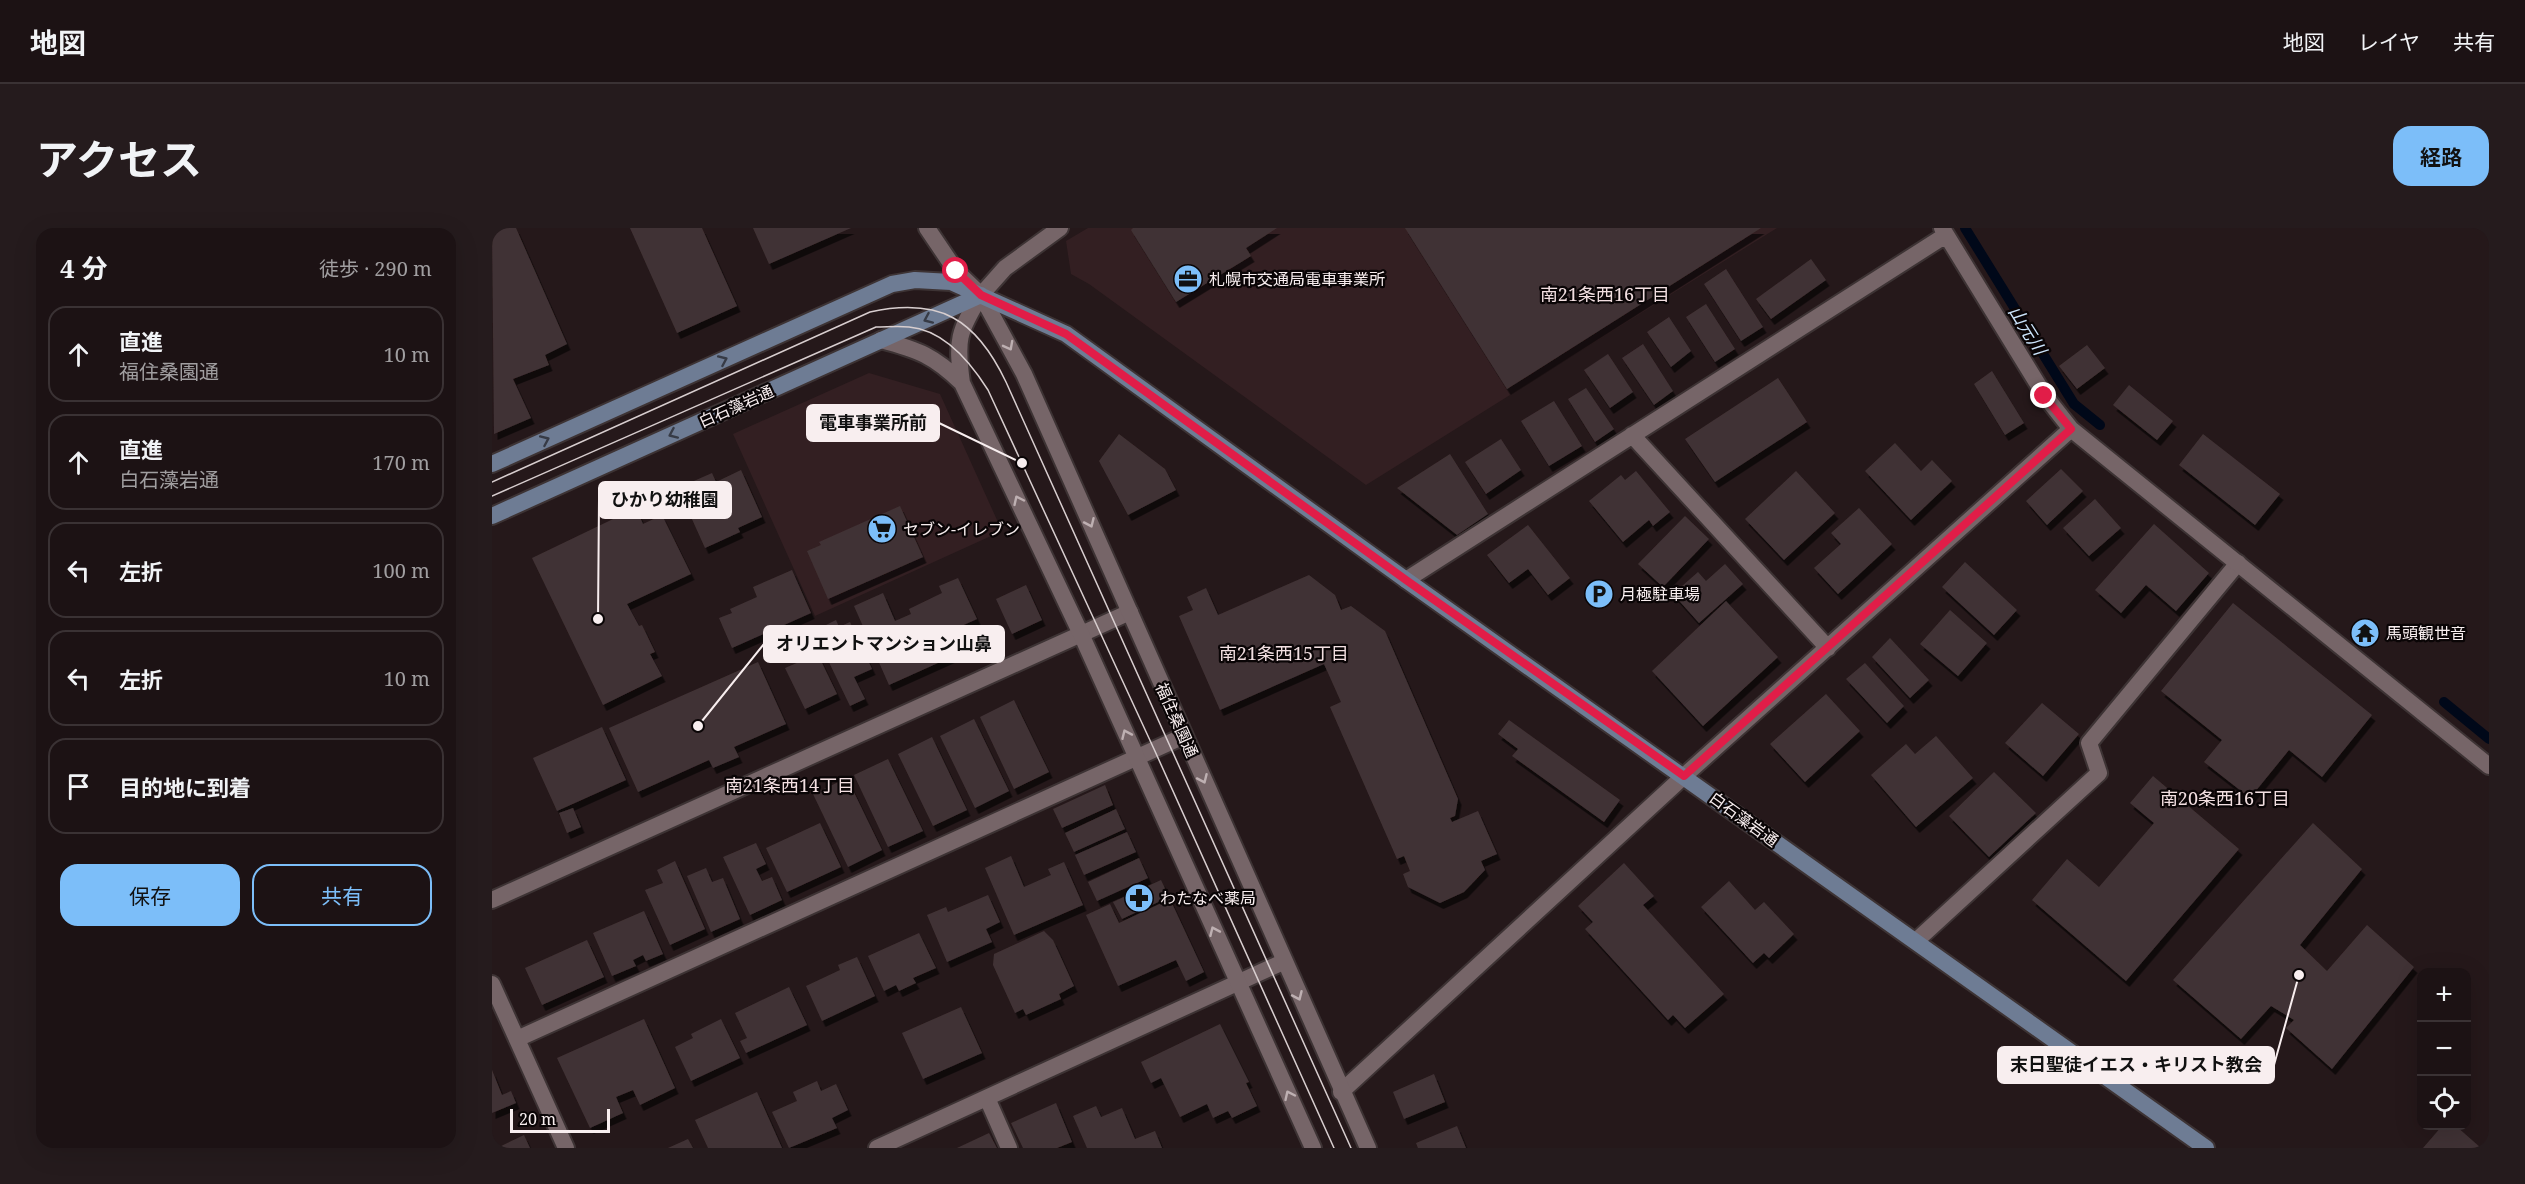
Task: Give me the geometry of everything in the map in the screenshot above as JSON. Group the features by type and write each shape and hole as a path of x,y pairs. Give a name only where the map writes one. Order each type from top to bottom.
{"main road":[{"name":"白石藻岩通","path":"492,464 892,284 937,280 951,282 1066,334 1406,580 2206,1148"},
{"name":"白石藻岩通","path":"492,516 981,295"}],"street":[{"name":"福住桑園通","path":"927,228 956,271 981,295 1024,374 1283,962 1368,1148"},
{"path":"1060,228 1005,268 981,295 962,325 958,350 962,383 1081,634 1313,1148"},
{"path":"1406,580 1944,231 2044,396 2071,429 2489,766"},
{"path":"881,340 916,349 941,363 962,383"},
{"path":"1341,1092 1684,776 2071,429"},
{"path":"1632,435 1828,648"},
{"path":"1916,942 2099,772 2089,743 2238,563"},
{"path":"492,900 1130,612"},
{"path":"517,1039 1184,736"},
{"path":"877,1148 1283,962"},
{"path":"492,984 566,1148"},
{"path":"987,1098 1009,1148"}],"shaded area":[{"path":"1088,228 1777,228 1366,485 1089,284 1071,274 1066,241"},
{"path":"869,373 940,394 1002,531 815,616 733,434"}],"building":[{"path":"492,228 516,228 567,344 545,355 549,365 513,379 531,418 494,434"},
{"path":"630,228 702,228 737,306 677,333"},
{"path":"753,228 851,228 769,264"},
{"name":"札幌市交通局電車事業所","path":"1133,228 1277,228 1246,248 1251,256 1176,302 1131,230"},
{"path":"1405,228 1761,228 1507,389"},
{"path":"1811,259 1826,280 1771,319 1756,299"},
{"path":"1726,269 1763,327 1741,341 1704,284"},
{"path":"1706,304 1735,349 1715,362 1686,317"},
{"path":"1669,317 1691,351 1671,367 1647,332"},
{"path":"1643,344 1673,391 1654,405 1622,358"},
{"path":"2087,345 2105,368 2077,389 2059,366"},
{"path":"1608,354 1633,392 1610,408 1584,370"},
{"path":"1992,371 2024,423 2005,435 1974,384"},
{"path":"1778,378 1807,422 1715,482 1685,439"},
{"path":"2129,385 2173,421 2157,440 2113,405"},
{"path":"1586,388 1614,429 1595,442 1568,399"},
{"path":"1554,401 1582,446 1549,466 1521,421"},
{"path":"1119,434 1165,469 1176,490 1128,515 1099,461"},
{"path":"2203,434 2280,494 2255,525 2179,465"},
{"path":"1501,439 1521,470 1486,494 1465,462"},
{"path":"1895,443 1921,471 1932,460 1952,481 1911,520 1865,471"},
{"path":"1450,454 1488,514 1457,535 1397,488"},
{"path":"2061,469 2083,491 2047,525 2026,501"},
{"path":"741,470 762,517 738,528 740,532 705,548 678,488 712,473 716,482"},
{"path":"1636,471 1670,512 1653,526 1649,520 1623,542 1589,501 1621,475 1625,480"},
{"path":"1796,471 1835,513 1784,560 1745,519"},
{"path":"2095,499 2121,528 2089,556 2063,528"},
{"path":"900,506 923,557 828,599 807,551 821,545 819,542"},
{"path":"636,508 643,524 662,515 691,574 627,604 639,626 642,625 655,652 650,654 662,676 603,705 532,558"},
{"path":"1859,508 1892,544 1838,594 1814,568 1841,544 1831,533"},
{"path":"1685,516 1709,539 1663,587 1638,564"},
{"path":"2154,524 2209,573 2176,611 2146,585 2121,613 2095,590"},
{"path":"1528,525 1570,578 1548,595 1528,569 1509,583 1487,555"},
{"path":"1965,562 2017,610 1994,635 1942,587"},
{"path":"1725,564 1743,584 1699,623 1673,594 1698,572 1706,581"},
{"path":"792,570 811,613 732,648 719,618 732,613 730,609 757,597 753,587"},
{"path":"1309,575 1335,595 1341,610 1351,606 1385,631 1458,799 1455,816 1450,818 1452,822 1478,811 1497,854 1481,861 1485,870 1464,892 1440,903 1408,887 1403,874 1410,871 1404,856 1397,859 1330,707 1341,702 1324,664 1220,710 1179,616 1193,610 1187,597 1206,588 1218,615"},
{"path":"958,578 977,619 959,627 969,649 889,685 854,606 883,593 895,621 911,614 909,609 942,593 939,586"},
{"path":"1026,585 1042,620 1012,634 996,599"},
{"path":"1726,601 1778,657 1703,726 1652,671"},
{"path":"2233,603 2372,715 2322,777 2289,750 2250,798 2204,762 2222,740 2161,691"},
{"path":"1950,610 1987,643 1958,676 1920,644"},
{"path":"836,620 839,627 850,622 872,669 854,677 865,699 850,706 814,631"},
{"path":"1890,638 1929,680 1910,698 1872,657"},
{"path":"812,642 837,694 805,709 785,668 799,662 794,651"},
{"path":"758,662 786,724 734,747 739,757 713,768 709,760 638,792 609,728"},
{"path":"1865,663 1904,706 1887,723 1846,679"},
{"path":"1826,694 1860,731 1805,782 1770,744"},
{"path":"1014,700 1049,772 1014,789 980,717"},
{"path":"2042,703 2079,734 2043,776 2005,743"},
{"path":"974,719 1009,791 975,808 940,736"},
{"path":"1509,720 1620,800 1604,822 1512,756 1518,749 1498,734"},
{"path":"602,727 626,780 557,811 533,758"},
{"path":"1936,736 1973,778 1916,827 1871,775 1906,744 1915,754"},
{"path":"932,737 967,810 933,826 898,754"},
{"path":"888,759 923,831 888,847 854,775"},
{"path":"1994,772 2036,813 1989,857 1949,816"},
{"path":"2153,776 2239,849 2126,981 2032,900 2067,859 2099,887 2154,823 2130,803"},
{"path":"847,778 882,850 848,867 813,794"},
{"path":"1105,785 1113,805 1062,828 1053,809"},
{"path":"573,808 581,827 567,833 559,813"},
{"path":"1116,809 1125,829 1074,852 1065,833"},
{"path":"820,823 841,867 787,892 766,848"},
{"path":"2313,823 2362,869 2300,945 2327,971 2367,925 2414,967 2332,1069 2286,1028 2294,1020 2271,1006 2241,1039 2173,980"},
{"path":"1127,832 1136,852 1084,875 1075,855"},
{"path":"756,843 766,864 756,869 762,881 772,877 782,900 750,915 723,857"},
{"path":"1011,856 1024,887 1051,875 1048,869 1064,862 1083,905 1014,935 985,868"},
{"path":"1139,858 1148,878 1097,901 1088,882"},
{"path":"675,861 705,929 670,945 645,890 663,883 657,870"},
{"path":"1624,863 1654,896 1643,905 1724,994 1685,1028 1673,1015 1668,1020 1585,929 1593,922 1578,906"},
{"path":"706,868 712,882 723,878 740,919 711,932 687,876"},
{"path":"1161,880 1169,897 1122,919 1113,902"},
{"path":"1729,881 1755,910 1764,902 1794,934 1769,958 1764,953 1753,963 1701,907"},
{"path":"988,895 1000,922 986,929 992,942 947,962 927,915 946,907 948,912"},
{"path":"1170,899 1204,972 1186,981 1176,960 1118,986 1086,915 1110,904 1119,923"},
{"path":"644,911 663,954 646,961 643,955 633,960 636,966 612,976 593,933"},
{"path":"1044,931 1053,940 1074,986 1059,994 1061,999 1026,1015 1023,1009 1015,1013 993,965 994,954"},
{"path":"919,933 936,968 913,978 916,983 899,991 896,985 884,991 868,956"},
{"path":"587,940 604,977 542,1005 525,968"},
{"path":"857,957 875,996 822,1021 806,986 840,970 838,965"},
{"path":"789,987 807,1025 746,1053 740,1041 747,1038 735,1013"},
{"path":"961,1007 982,1053 923,1079 902,1033"},
{"path":"644,1019 675,1088 640,1105 633,1090 616,1097 623,1113 590,1128 557,1058"},
{"path":"721,1019 740,1058 691,1081 675,1047 693,1038 691,1034"},
{"path":"1220,1024 1249,1082 1246,1083 1257,1106 1232,1118 1228,1111 1213,1118 1207,1104 1180,1117 1161,1078 1151,1083 1141,1062"},
{"path":"492,1070 502,1095 511,1091 516,1103 492,1113"},
{"path":"1434,1074 1445,1102 1404,1119 1393,1092"},
{"path":"817,1081 821,1091 836,1084 848,1110 832,1118 837,1128 789,1148 772,1112 797,1101 793,1092"},
{"path":"757,1092 782,1148 708,1148 695,1120"},
{"path":"1056,1103 1072,1142 1057,1148 1023,1148 1011,1123"},
{"path":"1096,1106 1101,1117 1122,1108 1135,1139 1155,1131 1162,1148 1087,1148 1073,1116"},
{"path":"1457,1126 1466,1148 1418,1148 1416,1143"},
{"path":"2439,1130 2461,1130 2481,1148 2423,1148"},
{"path":"989,1133 997,1148 957,1148"},
{"path":"524,1135 530,1148 497,1148"},
{"path":"688,1139 693,1148 668,1148"}],"waterway":[{"name":"山元川","path":"1965,228 2074,404 2100,425"},
{"name":"山元川","path":"2444,702 2489,739"}],"tram line":[{"path":"492,482 870,312 895,308 936,311 968,328 982,342 1006,382 1351,1148"},
{"path":"492,496 876,327 922,329 945,341 965,359 988,390 1154,749 1334,1148"}],"place":[{"name":"札幌市交通局電車事業所","path":"1188,279"},
{"name":"電車事業所前","path":"1022,463"},
{"name":"セブン-イレブン","path":"882,529"},
{"name":"月極駐車場","path":"1599,594"},
{"name":"ひかり幼稚園","path":"598,619"},
{"name":"馬頭観世音","path":"2365,633"},
{"name":"オリエントマンション山鼻","path":"698,726"},
{"name":"わたなべ薬局","path":"1139,898"},
{"name":"末日聖徒イエス・キリスト教会","path":"2299,975"}],"district":[{"name":"南21条西16丁目","path":"1605,294"},
{"name":"南21条西15丁目","path":"1284,653"},
{"name":"南21条西14丁目","path":"790,785"},
{"name":"南20条西16丁目","path":"2225,798"}],"route":[{"path":"956,271 981,295 1066,334 1406,580 1684,776 2071,429 2044,396"}]}
